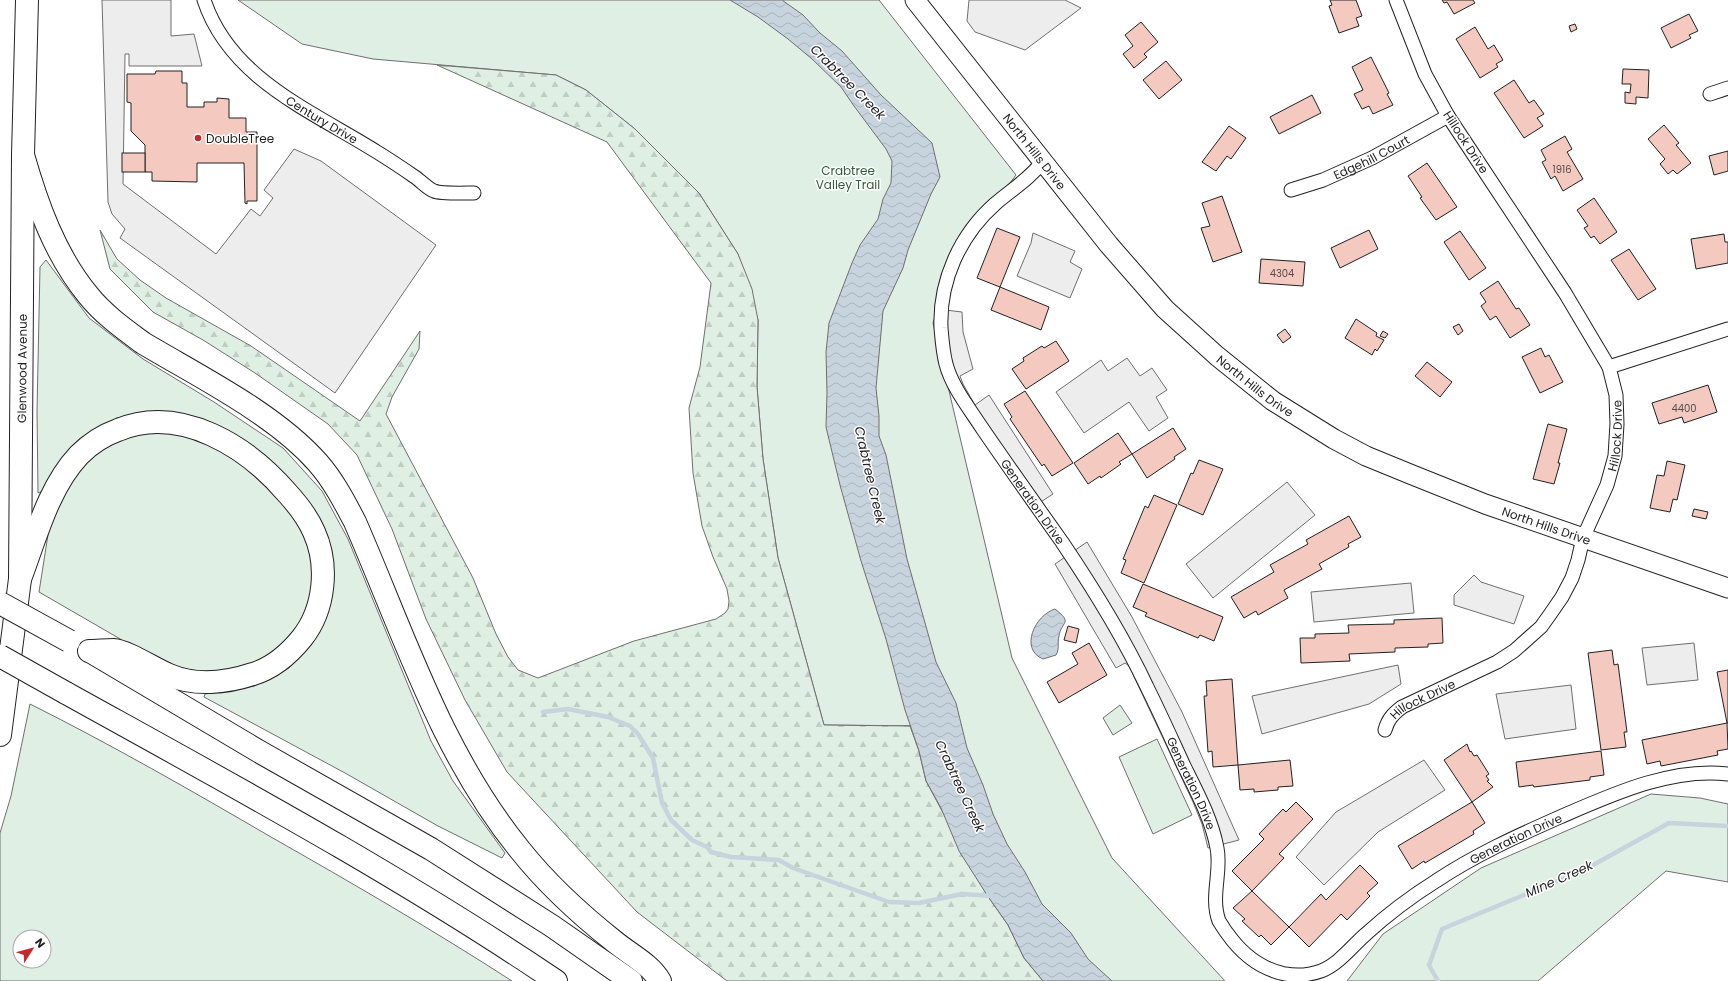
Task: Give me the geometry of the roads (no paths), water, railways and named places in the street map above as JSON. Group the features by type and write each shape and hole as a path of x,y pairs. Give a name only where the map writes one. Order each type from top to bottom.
{"highway":[{"name":"Glenwood Avenue","path":"0,735 20,579 23,155 26,0"},
{"path":"23,155 32,186 52,235 73,276 89,296 114,320 143,343 270,420 291,437 319,464 342,497 355,522 428,698 455,752 478,791 519,849 545,878 615,942 654,971 660,981"},
{"path":"20,579 51,496 69,468 80,454 98,440 126,426 140,423 156,422 189,427 207,433 240,450 266,470 279,483 309,522 314,531 321,553 322,574 320,601 306,632 290,651 274,665 255,674 233,679 209,682 193,681 171,676 114,650 90,652"},
{"path":"0,603 90,652 260,752 431,849 552,926 631,981"},
{"path":"0,656 338,844 497,941 556,981"}],"main road":[{"name":"North Hills Drive","path":"915,0 1109,245 1164,309 1200,342 1273,401 1366,456 1486,504 1728,588"}],"street":[{"name":"Century Drive","path":"204,0 209,14 220,34 237,57 259,78 283,97 355,138 435,192 474,193"},
{"name":"Hillock Drive","path":"1385,730 1387,721 1402,707 1497,662 1528,640 1541,627 1562,597 1572,578 1583,538 1607,485 1615,456 1617,424 1616,395 1609,367 1564,293 1448,116 1425,74 1396,0"},
{"path":"1710,94 1728,88"},
{"name":"Edgehill Court","path":"1291,190 1323,180 1372,158 1448,116"},
{"name":"Generation Drive","path":"1043,161 1036,172 996,203 979,219 967,235 950,270 944,287 941,326 946,366 965,402 1063,544 1104,607 1132,654 1196,790 1213,832 1218,850 1219,865 1216,884 1219,921 1231,939 1244,953 1259,964 1289,974 1305,975 1322,971 1337,962 1375,926 1435,881 1484,852 1527,831 1639,785 1693,773 1728,774"},
{"path":"1609,367 1728,329"}],"water":[{"name":"Crabtree Creek","path":"730,0 782,0 803,15 820,33 842,51 881,95 932,143 940,177 931,194 908,250 903,268 883,311 876,388 879,416 879,436 886,455 907,559 936,662 956,703 967,748 983,785 993,814 1007,844 1025,872 1042,904 1071,933 1088,959 1112,981 1043,981 1024,958 1008,925 959,851 941,808 926,781 919,751 905,710 886,639 861,561 826,427 826,352 829,323 860,245 878,219 883,199 891,183 892,161 886,149 841,87 812,59 788,39 758,17"},
{"path":"1055,609 1064,617 1065,622 1060,631 1056,655 1043,659 1036,654 1032,648 1032,632 1041,618 1048,612"}],"waterway":[{"path":"543,712 568,709 608,717 630,726 638,734 653,758 662,803 671,820 692,840 707,847 711,852 731,857 779,860 793,868 889,902 919,903 962,894 993,896"},
{"name":"Mine Creek","path":"1438,981 1429,965 1442,929 1584,870 1669,823 1728,826"}],"place":[{"name":"DoubleTree","path":"198,138"}],"park label":[{"name":"Crabtree Valley Trail","path":"848,177"}]}
